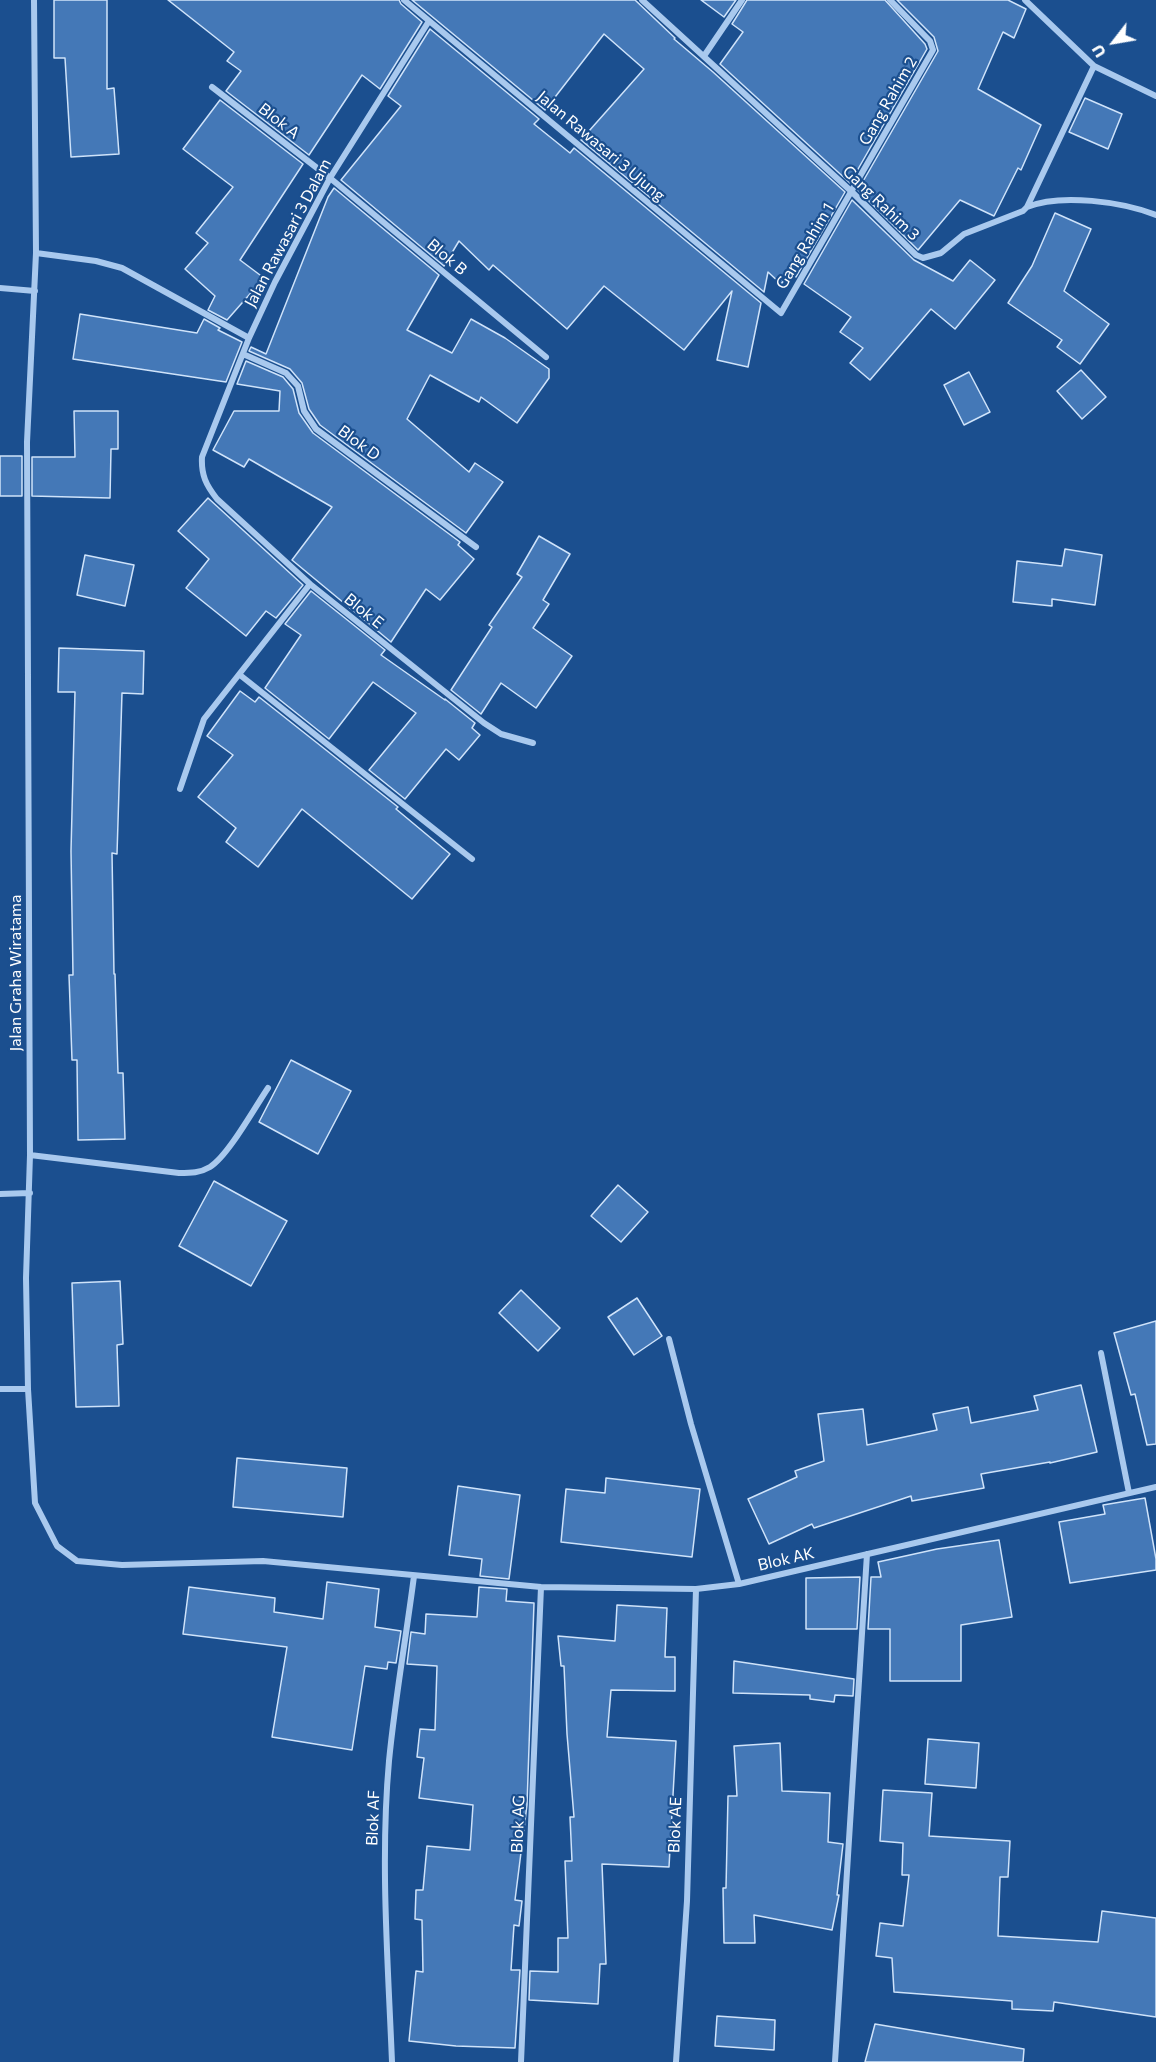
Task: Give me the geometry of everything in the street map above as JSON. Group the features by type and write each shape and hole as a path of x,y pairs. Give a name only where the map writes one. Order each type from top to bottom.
{"street":[{"name":"Jalan Graha Wiratama","path":"34,0 36,253 27,442 30,1193 26,1278 28,1389 35,1503"},
{"name":"Jalan Rawasari 3 Ujung","path":"404,0 781,313"},
{"path":"704,56 742,0"},
{"name":"Gang Rahim 2","path":"852,192 933,50 930,41 890,0"},
{"path":"1025,0 1094,66 1156,96"},
{"name":"Gang Rahim 3","path":"647,1 852,192 916,255 923,258 941,253 964,234 1023,211 1027,207"},
{"name":"Jalan Rawasari 3 Dalam","path":"201,471 202,457 249,338 275,282 330,178 429,21"},
{"path":"1027,207 1094,66"},
{"name":"Blok A","path":"212,87 330,178"},
{"name":"Blok B","path":"330,178 546,357"},
{"name":"Gang Rahim 1","path":"781,313 852,192"},
{"path":"1027,207 1049,202 1090,200 1141,209 1156,215"},
{"path":"36,253 96,261 122,268 249,338"},
{"path":"0,288 34,291"},
{"name":"Blok D","path":"243,354 286,373 298,386 304,411 316,429 476,548"},
{"name":"Blok E","path":"201,471 206,486 218,499 309,584 484,723 501,734 532,743"},
{"path":"180,789 204,719 309,584"},
{"path":"240,675 472,859"},
{"path":"30,1155 195,1173 212,1166 225,1151 268,1088"},
{"path":"0,1194 30,1193"},
{"path":"669,1339 691,1424 739,1584"},
{"path":"1101,1353 1129,1493"},
{"path":"0,1389 28,1389"},
{"name":"Blok AK","path":"35,1503 57,1546 77,1561 122,1565 263,1561 541,1587 696,1589 739,1584 1156,1487"},
{"path":"835,2062 867,1554"},
{"name":"Blok AF","path":"392,2062 385,1852 387,1805 389,1761 414,1576"},
{"name":"Blok AG","path":"521,2062 541,1587"},
{"name":"Blok AE","path":"676,2062 687,1901 696,1589"}],"building":[{"path":"54,0 107,0 107,89 114,88 119,154 71,157 65,58 54,58"},
{"path":"168,0 399,0 422,22 380,89 362,75 309,155 226,91 241,71 227,61 234,52"},
{"path":"412,0 635,0 674,39 845,192 796,277 790,273 781,284 768,272 764,292 581,140 644,69 604,34 545,110"},
{"path":"701,0 736,0 724,17"},
{"path":"747,0 885,0 925,44 927,49 850,183 720,64 743,32 732,24"},
{"path":"897,0 1008,0 1026,9 1014,38 1003,32 978,89 1041,125 1021,170 1018,168 994,216 960,200 918,250 858,190 938,51 934,37"},
{"path":"430,29 539,119 534,124 570,153 574,148 761,303 748,367 717,360 732,291 684,350 604,286 567,329 493,265 489,270 459,241 444,266 341,180 401,106 388,96"},
{"path":"1085,98 1122,114 1108,149 1069,132"},
{"path":"220,100 303,164 240,260 264,278 227,320 208,310 215,296 185,269 208,243 196,233 233,187 183,149"},
{"path":"334,188 439,275 407,330 452,353 471,319 505,338 549,369 549,378 517,423 481,397 479,402 430,375 407,419 469,472 475,463 503,482 466,533 320,425 309,409 302,383 290,369 249,351 251,347 266,354 328,197"},
{"path":"852,200 914,260 953,281 970,260 995,280 955,329 931,309 870,380 850,363 863,348 840,332 851,317 804,284"},
{"path":"1055,213 1091,229 1064,291 1109,324 1080,364 1057,347 1062,340 1008,303 1032,266"},
{"path":"80,314 197,333 204,319 220,328 218,330 242,342 226,382 73,359"},
{"path":"246,361 283,377 293,389 299,413 313,433 460,542 458,545 474,559 440,600 426,589 391,642 292,560 332,507 249,459 244,467 213,450 234,411 279,411 280,391 237,384"},
{"path":"1081,370 1106,397 1082,419 1057,391"},
{"path":"969,372 990,412 964,425 944,385"},
{"path":"74,411 118,411 118,449 111,449 110,498 32,496 32,457 75,457"},
{"path":"0,456 22,456 22,496 0,496"},
{"path":"208,498 303,585 276,618 266,611 246,636 186,588 209,559 178,531"},
{"path":"539,536 570,554 543,600 549,604 533,628 572,656 536,708 501,683 481,714 451,690 492,627 489,625 522,577 517,574"},
{"path":"1065,549 1102,555 1095,605 1052,599 1052,606 1013,602 1017,561 1062,566"},
{"path":"85,555 134,565 125,606 77,595"},
{"path":"311,591 385,650 381,655 445,699 475,723 472,728 480,735 459,760 446,749 405,799 369,770 416,713 373,682 329,739 265,688 301,635 285,624"},
{"path":"59,648 144,651 143,694 122,693 117,854 112,853 118,1073 123,1073 125,1139 78,1140 77,1060 72,1060 69,975 73,975 71,851 75,692 58,692"},
{"path":"240,691 255,702 259,697 398,807 396,809 450,854 412,899 302,809 258,867 226,842 236,828 198,797 233,755 207,736"},
{"path":"291,1060 351,1091 318,1154 259,1122"},
{"path":"214,1181 287,1221 251,1286 179,1246"},
{"path":"618,1185 648,1212 621,1242 591,1216"},
{"path":"120,1281 123,1344 117,1345 119,1406 76,1407 72,1283"},
{"path":"521,1290 560,1328 538,1351 499,1313"},
{"path":"637,1298 662,1336 634,1355 608,1317"},
{"path":"1156,1321 1156,1444 1147,1445 1135,1394 1131,1395 1114,1333"},
{"path":"1081,1385 1097,1452 1050,1463 981,1474 984,1488 912,1501 911,1496 814,1528 812,1524 769,1544 748,1499 797,1477 795,1471 824,1461 818,1414 863,1409 867,1445 937,1430 933,1414 968,1407 971,1423 1038,1410 1034,1396"},
{"path":"237,1458 347,1468 343,1517 233,1507"},
{"path":"606,1478 700,1489 692,1557 561,1542 566,1489 605,1493"},
{"path":"458,1486 520,1495 509,1579 480,1576 482,1559 449,1555"},
{"path":"1145,1498 1156,1570 1070,1583 1059,1522 1105,1514 1103,1505"},
{"path":"999,1540 1012,1617 961,1625 961,1681 890,1681 890,1629 868,1629 871,1577 881,1577 878,1562 937,1549"},
{"path":"860,1577 857,1629 806,1629 806,1578"},
{"path":"327,1582 379,1589 375,1627 401,1631 396,1663 388,1662 387,1669 365,1666 352,1750 272,1737 287,1647 183,1634 189,1587 275,1598 274,1612 323,1619"},
{"path":"479,1587 507,1589 506,1601 534,1603 527,1805 515,1900 522,1901 519,1926 514,1925 511,1970 520,1970 515,2048 456,2046 409,2041 416,1971 423,1972 422,1920 415,1919 416,1890 423,1890 427,1846 470,1850 473,1805 419,1798 424,1758 417,1757 420,1729 435,1730 437,1666 407,1664 411,1632 425,1634 426,1614 477,1617"},
{"path":"617,1605 667,1608 665,1657 675,1657 675,1691 611,1690 607,1737 676,1741 669,1867 602,1864 606,1964 600,1964 598,2004 529,2000 530,1971 558,1972 558,1938 568,1938 565,1861 572,1861 570,1817 574,1817 564,1666 561,1666 558,1636 615,1641"},
{"path":"734,1661 854,1679 853,1696 835,1695 834,1702 810,1699 810,1695 733,1693"},
{"path":"928,1739 979,1743 976,1788 925,1784"},
{"path":"780,1743 782,1791 830,1793 828,1842 843,1844 837,1895 839,1895 832,1930 754,1915 755,1943 724,1943 723,1888 726,1888 728,1796 737,1796 734,1746"},
{"path":"883,1790 932,1793 929,1836 1010,1841 1008,1877 1000,1877 998,1936 1098,1942 1102,1911 1156,1918 1156,2017 1054,2002 1053,2011 1012,2009 1012,2001 894,1992 892,1958 876,1956 880,1923 903,1926 909,1875 902,1875 903,1843 880,1841"},
{"path":"717,2016 775,2020 774,2050 715,2046"},
{"path":"875,2024 1024,2049 1023,2062 865,2062"}]}
